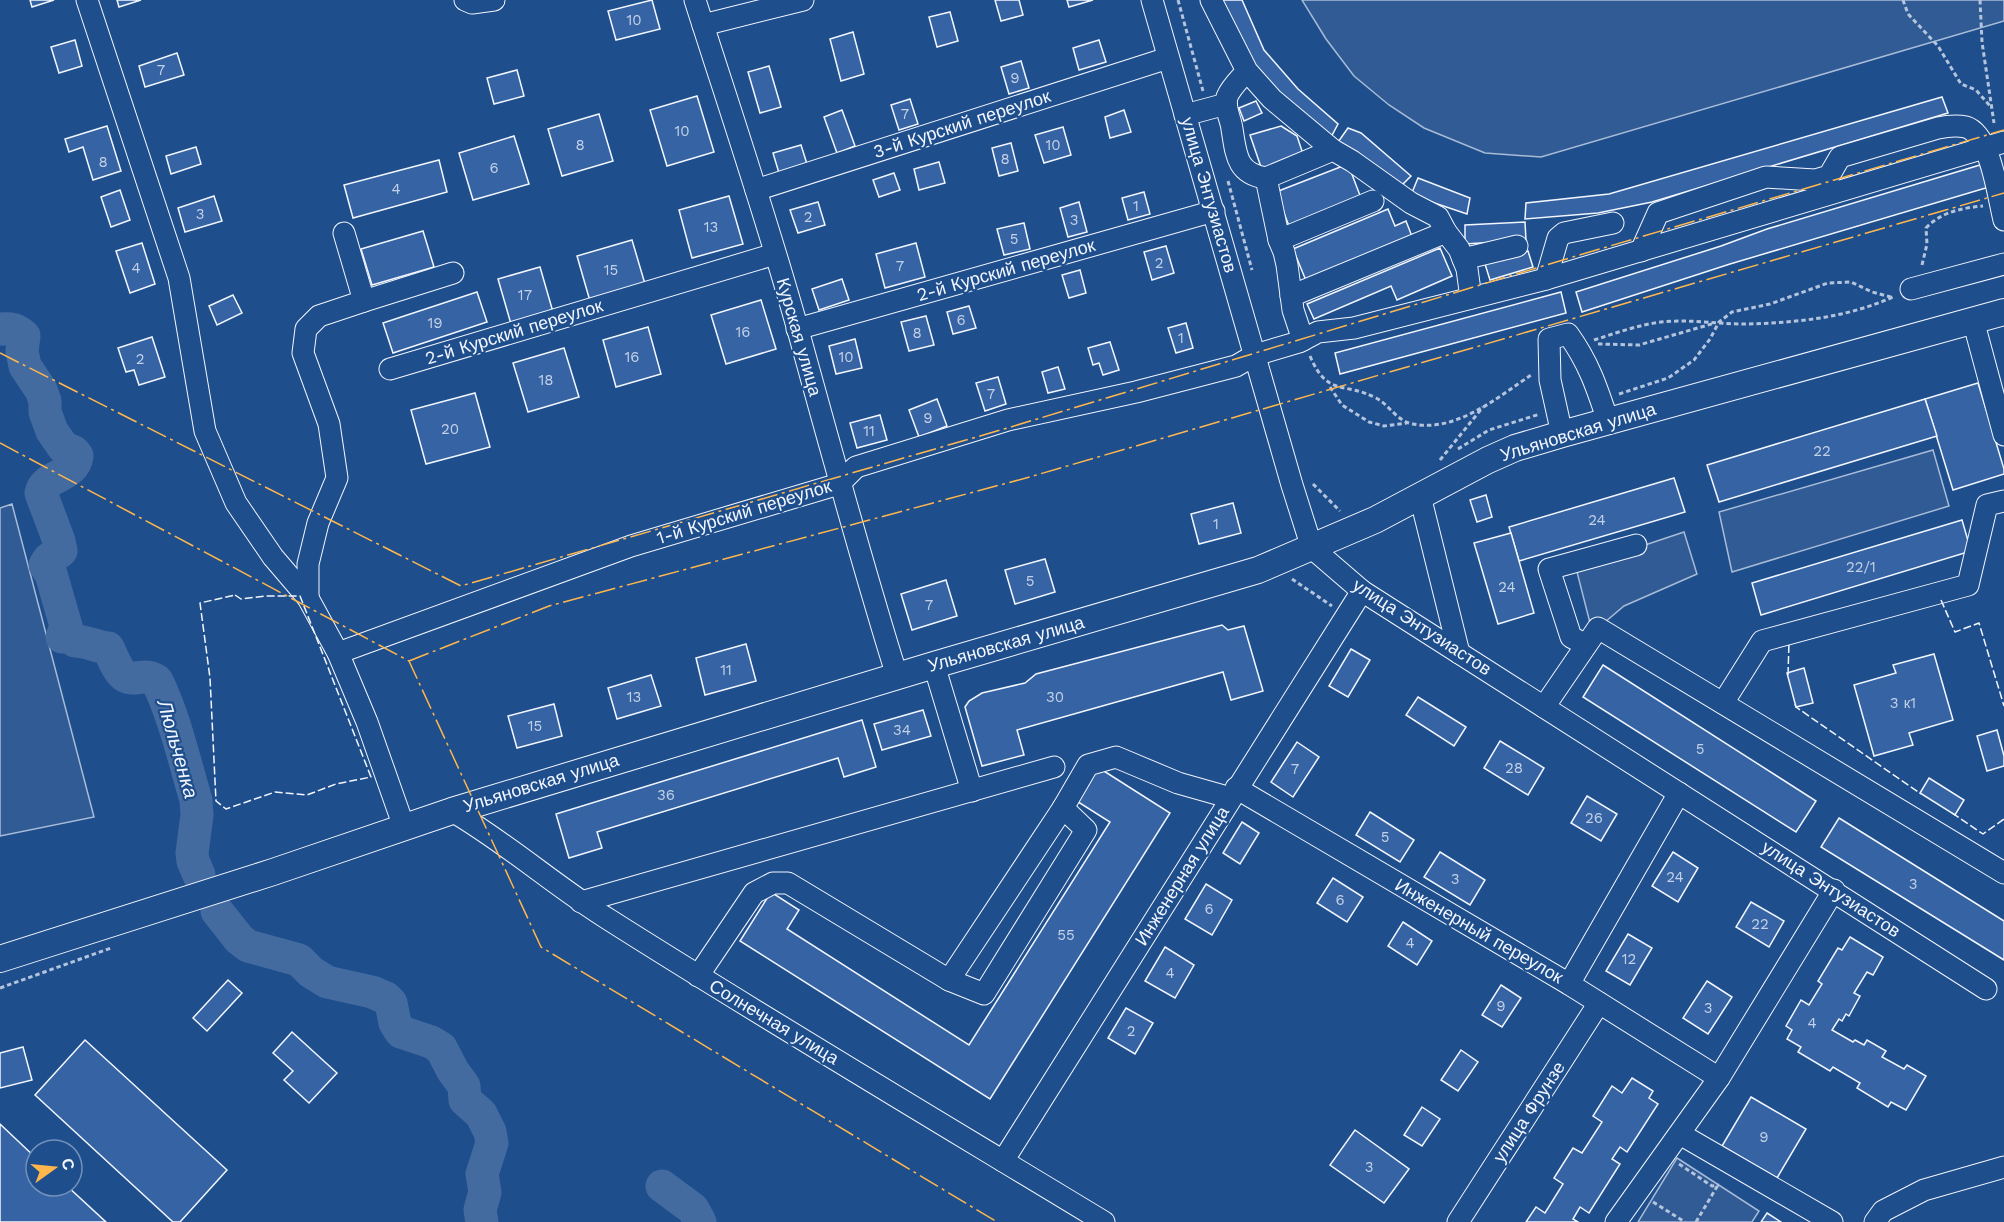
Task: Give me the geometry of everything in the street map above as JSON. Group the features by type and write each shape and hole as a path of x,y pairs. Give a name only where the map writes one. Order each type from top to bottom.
{"main road":[{"name":"Ульяновская улица","path":"0,960 273,872 452,811 897,676 1258,570 1375,520 1488,460 1515,448 1562,434 1604,410 2004,312"}],"street":[{"path":"87,0 179,278 205,430 236,503 273,557 308,598 338,653 368,722 404,827"},
{"path":"465,0 472,3 494,0"},
{"name":"Курская улица","path":"695,0 756,190 839,484 897,676"},
{"path":"703,25 803,0"},
{"name":"улица Энтузиастов","path":"1152,0 1312,548 1362,591 1986,989"},
{"path":"1211,0 1247,70 1272,99 1333,150 1352,160 1411,203 1438,217 1459,249 1467,269 1471,298"},
{"name":"3-й Курский переулок","path":"756,190 1168,58"},
{"path":"1185,115 1217,107 1247,70"},
{"path":"1217,107 1232,129 1234,150 1240,164 1255,177 1266,178 1333,150"},
{"path":"1641,251 1658,213 1766,177 1815,180 1829,176 1840,157 1938,128 1953,126 1967,128 1996,144 2002,212"},
{"name":"1-й Курский переулок","path":"338,653 631,546 839,484 856,467 1008,420 1136,392 1236,366 1255,355 1303,340 1318,332 1354,328 1546,279 1996,144"},
{"path":"1266,178 1279,240 1287,265 1291,296 1303,340"},
{"path":"1279,240 1373,201"},
{"name":"2-й Курский переулок","path":"797,329 1214,211"},
{"path":"1546,279 1558,238 1564,232 1613,223"},
{"path":"1291,296 1446,232"},
{"path":"344,233 364,301"},
{"path":"1463,259 1517,246"},
{"name":"2-й Курский переулок","path":"390,369 775,254"},
{"path":"1901,293 2004,264"},
{"path":"308,598 308,564 318,523 337,478 329,424 303,353 306,329 319,316 453,273"},
{"path":"1973,320 2004,435"},
{"path":"1562,434 1550,380 1549,339 1568,334 1581,345 1604,410"},
{"path":"1420,496 1459,653"},
{"path":"1723,703 1762,641 1968,585 1987,505 2004,501"},
{"path":"1586,645 1571,637 1549,569 1636,545"},
{"name":"Инженерная улица","path":"1003,1161 1362,591"},
{"path":"1544,706 1598,628 2004,873"},
{"path":"934,665 972,791"},
{"name":"Инженерный переулок","path":"949,980 1063,808 1088,765 1116,758 1178,783 1234,793 1569,984 1719,1078"},
{"path":"581,902 1054,767"},
{"path":"1569,984 1680,793"},
{"path":"698,976 754,893 773,883 788,883 949,980 984,994 1086,830 1063,808"},
{"name":"Солнечная улица","path":"452,811 474,824 581,902 698,976 1104,1222"},
{"path":"1616,1222 1719,1078 1834,890"},
{"name":"улица Фрунзе","path":"1458,1222 1599,1003"},
{"path":"1680,1134 1828,1221"},
{"path":"1875,1222 1883,1210 1924,1190 2004,1167"}],"path":[{"path":"1178,0 1217,107"},
{"path":"1903,0 1908,14 1938,46 1960,84 1976,90 1992,109"},
{"path":"1980,0 1982,42 1996,144"},
{"path":"1227,178 1255,281"},
{"path":"1581,345 1632,328 1661,322 1744,324 1828,318 1872,306 1901,293 1920,272 1927,244 1926,228 1934,219 1957,210 2002,212"},
{"path":"1581,345 1639,345 1719,322 1732,312 1770,304 1828,283 1851,282 1872,292 1901,293"},
{"path":"1604,410 1668,378 1694,360 1710,339 1719,322"},
{"path":"1303,340 1316,370 1342,405 1369,422 1384,426 1408,423 1426,425 1461,420 1550,362"},
{"path":"1329,385 1377,398 1408,423"},
{"path":"1439,461 1490,430 1556,409"},
{"path":"1309,479 1344,515"},
{"path":"0,988 111,948"},
{"path":"1675,1161 1712,1186 1719,1185 1696,1222"},
{"path":"1647,1208 1651,1200 1685,1222"}],"shaded area":[{"path":"1302,0 2004,0 2004,21 1541,157 1485,153 1424,128 1389,105 1354,76 1326,39"},
{"path":"1933,450 1949,506 1732,572 1719,512"},
{"path":"12,504 94,817 0,836 0,508"},
{"path":"1684,532 1697,574 1624,606 1605,622 1590,623 1576,568"},
{"path":"1677,1158 1759,1211 1752,1222 1638,1222"}],"building":[{"path":"30,0 54,0 32,7"},
{"path":"117,0 141,0 119,7"},
{"path":"652,0 660,29 616,40 608,11"},
{"path":"995,0 1019,0 1023,15 1001,21"},
{"path":"1067,0 1093,0 1069,7"},
{"path":"1221,0 1242,0 1264,50 1298,89 1338,124 1330,139 1275,93 1242,49"},
{"path":"950,12 958,41 937,47 929,17"},
{"path":"853,32 864,74 841,81 830,39"},
{"path":"75,40 82,66 59,73 51,47"},
{"path":"1099,40 1106,62 1079,70 1073,48"},
{"path":"177,53 184,75 145,87 139,66"},
{"path":"1021,61 1029,88 1009,94 1001,67"},
{"path":"769,66 781,107 760,113 748,72"},
{"path":"517,70 524,96 494,104 487,78"},
{"path":"697,96 714,152 667,166 650,110"},
{"path":"1942,97 1948,113 1652,202 1598,213 1525,219 1526,203 1609,194"},
{"path":"910,99 918,124 899,130 891,105"},
{"path":"1256,101 1262,113 1244,121 1239,108"},
{"path":"842,110 855,146 837,153 824,117"},
{"path":"1124,110 1131,132 1110,138 1105,117"},
{"path":"599,114 613,161 562,176 548,129"},
{"path":"107,126 121,171 93,180 83,147 69,152 65,139"},
{"path":"1281,126 1297,136 1303,154 1262,170 1250,135"},
{"path":"1063,127 1071,155 1044,163 1035,135"},
{"path":"1348,128 1361,133 1411,176 1400,187 1338,142"},
{"path":"514,136 529,184 473,200 459,153"},
{"path":"1011,143 1018,171 999,176 992,148"},
{"path":"801,145 807,164 779,173 773,153"},
{"path":"196,147 201,164 171,174 166,156"},
{"path":"439,160 447,192 353,218 344,185"},
{"path":"939,162 945,183 919,190 914,169"},
{"path":"1348,164 1361,198 1289,226 1276,192"},
{"path":"1980,165 1989,187 1730,264 1582,312 1576,292 1767,229"},
{"path":"894,173 900,190 879,197 873,180"},
{"path":"1418,178 1470,198 1467,214 1411,195"},
{"path":"120,190 130,220 111,227 101,197"},
{"path":"1144,192 1150,214 1128,220 1122,198"},
{"path":"214,196 222,221 185,232 178,208"},
{"path":"729,196 743,244 692,258 679,210"},
{"path":"818,202 825,225 798,233 790,210"},
{"path":"1079,202 1087,232 1068,237 1060,208"},
{"path":"1388,209 1395,226 1406,221 1413,239 1307,283 1293,249"},
{"path":"1525,222 1526,240 1465,244 1465,225"},
{"path":"1024,223 1030,249 1004,255 997,229"},
{"path":"423,231 434,267 372,285 361,249"},
{"path":"632,240 645,284 590,301 577,256"},
{"path":"142,243 155,284 130,293 116,251"},
{"path":"916,243 925,277 885,288 876,254"},
{"path":"1166,246 1174,273 1152,280 1144,252"},
{"path":"1440,248 1452,276 1397,300 1391,286 1314,319 1307,304"},
{"path":"1528,251 1533,267 1490,280 1485,264"},
{"path":"540,267 553,312 511,324 498,279"},
{"path":"1080,270 1086,293 1069,298 1062,275"},
{"path":"842,279 849,300 819,310 812,289"},
{"path":"477,292 487,322 393,353 383,323"},
{"path":"1561,292 1566,313 1340,374 1335,353"},
{"path":"233,295 242,313 217,325 209,306"},
{"path":"761,300 776,349 726,364 711,315"},
{"path":"969,306 976,328 953,334 947,312"},
{"path":"926,316 934,345 909,351 901,322"},
{"path":"1186,323 1193,348 1176,353 1168,328"},
{"path":"648,327 661,374 616,387 603,340"},
{"path":"152,337 165,377 139,385 134,370 126,372 118,348"},
{"path":"855,339 862,368 836,374 829,346"},
{"path":"1110,342 1119,370 1103,375 1099,363 1093,365 1088,348"},
{"path":"564,348 579,397 528,412 513,363"},
{"path":"1058,367 1065,389 1048,393 1042,372"},
{"path":"998,377 1006,404 985,411 976,383"},
{"path":"1978,383 2004,474 1953,490 1925,399"},
{"path":"475,393 490,447 426,464 411,410"},
{"path":"937,399 947,426 919,437 909,410"},
{"path":"1925,399 1937,436 1719,502 1707,465"},
{"path":"880,415 887,440 857,448 850,423"},
{"path":"1674,478 1685,512 1519,561 1509,527"},
{"path":"1486,495 1492,517 1477,522 1470,500"},
{"path":"1233,503 1241,533 1199,544 1191,514"},
{"path":"1962,520 1971,551 1761,615 1752,583"},
{"path":"1511,533 1534,613 1498,624 1474,543"},
{"path":"1045,559 1055,592 1015,604 1005,570"},
{"path":"946,580 957,616 912,630 901,594"},
{"path":"1222,625 1228,630 1244,626 1263,691 1231,700 1223,672 1017,730 1024,755 982,766 965,707 969,701 982,693 1025,683 1036,674"},
{"path":"746,644 756,681 705,695 696,658"},
{"path":"1351,649 1370,660 1348,697 1329,686"},
{"path":"1934,654 1953,720 1909,733 1913,745 1874,756 1854,685 1896,673 1893,665"},
{"path":"1603,665 1816,801 1796,832 1583,697"},
{"path":"1804,668 1813,703 1796,707 1787,673"},
{"path":"651,675 661,706 617,719 608,688"},
{"path":"1418,697 1466,727 1454,746 1406,715"},
{"path":"554,704 562,736 517,748 508,716"},
{"path":"923,710 931,736 882,750 874,724"},
{"path":"862,720 876,767 844,777 838,758 597,832 602,848 569,858 556,814"},
{"path":"1997,730 2004,756 2004,766 1987,771 1977,736"},
{"path":"1500,741 1544,768 1528,795 1484,768"},
{"path":"1297,742 1319,757 1293,797 1271,782"},
{"path":"1096,766 1170,813 990,1099 740,941 771,892 799,910 787,929 969,1045 1110,822 1075,800"},
{"path":"1929,778 1964,800 1955,815 1920,793"},
{"path":"1587,796 1617,814 1601,841 1571,823"},
{"path":"1370,812 1414,840 1400,862 1356,835"},
{"path":"1839,818 2004,921 2004,960 1821,847"},
{"path":"1242,822 1259,833 1240,864 1223,853"},
{"path":"1440,852 1485,880 1470,905 1424,877"},
{"path":"1673,852 1698,868 1678,902 1652,886"},
{"path":"1333,878 1363,897 1347,922 1317,903"},
{"path":"1206,884 1232,900 1212,935 1185,919"},
{"path":"1751,902 1784,921 1769,947 1736,927"},
{"path":"1403,922 1432,941 1417,965 1388,946"},
{"path":"1628,934 1652,948 1630,985 1606,971"},
{"path":"1850,937 1883,957 1873,975 1867,972 1854,993 1860,996 1849,1016 1846,1014 1842,1021 1839,1019 1832,1030 1853,1042 1855,1040 1864,1045 1867,1040 1886,1051 1882,1057 1904,1069 1907,1065 1926,1076 1906,1110 1891,1102 1888,1107 1857,1088 1860,1083 1833,1067 1830,1071 1798,1052 1801,1047 1787,1039 1792,1030 1786,1026 1801,1000 1809,1005 1822,984 1818,981 1838,948 1842,950"},
{"path":"1165,947 1194,965 1175,998 1145,981"},
{"path":"228,980 242,993 207,1031 193,1018"},
{"path":"1707,981 1732,997 1708,1034 1683,1018"},
{"path":"1501,985 1521,998 1502,1027 1482,1015"},
{"path":"1126,1008 1153,1023 1135,1054 1108,1038"},
{"path":"292,1032 337,1073 309,1103 284,1080 293,1071 273,1053"},
{"path":"85,1040 227,1170 180,1222 173,1222 35,1095"},
{"path":"23,1047 32,1080 0,1088 0,1053"},
{"path":"1461,1050 1478,1062 1458,1091 1441,1080"},
{"path":"1632,1078 1653,1091 1649,1098 1658,1104 1627,1152 1620,1147 1612,1159 1620,1164 1589,1213 1580,1207 1573,1219 1578,1222 1526,1222 1536,1207 1545,1213 1563,1184 1554,1178 1573,1148 1582,1153 1602,1122 1593,1116 1612,1086 1622,1093"},
{"path":"1751,1097 1806,1129 1777,1178 1722,1146"},
{"path":"1422,1107 1440,1119 1422,1146 1404,1135"},
{"path":"0,1124 24,1147 24,1198 80,1198 106,1222 0,1222"},
{"path":"1355,1130 1409,1169 1384,1203 1330,1165"},
{"path":"1767,1213 1781,1222 1761,1222"}],"waterway":[{"name":"Люльченка","path":"0,329 13,330 24,336 22,351 25,366 41,390 45,401 45,412 52,431 63,447 77,456 71,468 48,482 41,493 61,551 49,559 45,565 51,574 66,626 62,637 71,636 75,641 108,648 122,674 129,678 148,677 157,681 174,724 196,800 197,815 192,853 199,875"},
{"name":"Люльченка","path":"217,911 239,939 248,946 299,960 311,972 327,982 372,992 386,998 391,1003 395,1023 401,1032 431,1042 441,1048 464,1086 465,1100 481,1114 490,1132 492,1143 482,1174 485,1192 480,1210 482,1222"},
{"name":"Люльченка","path":"662,1186 693,1209 700,1222"}],"fence":[{"path":"235,595 241,599 300,596 371,777 336,784 307,795 275,792 226,809 216,801 210,678 200,603 235,595"},
{"path":"1941,600 1955,632 1979,623 2004,706"},
{"path":"1788,675 1789,642"},
{"path":"1795,704 1796,707 1921,794"},
{"path":"1952,813 1983,834 2004,819"}],"power":[{"path":"0,353 461,586 1004,429 1576,256 2004,130"},
{"path":"409,661 549,606 1026,478 2004,193"},
{"path":"0,443 409,661 541,947 997,1222"}]}
